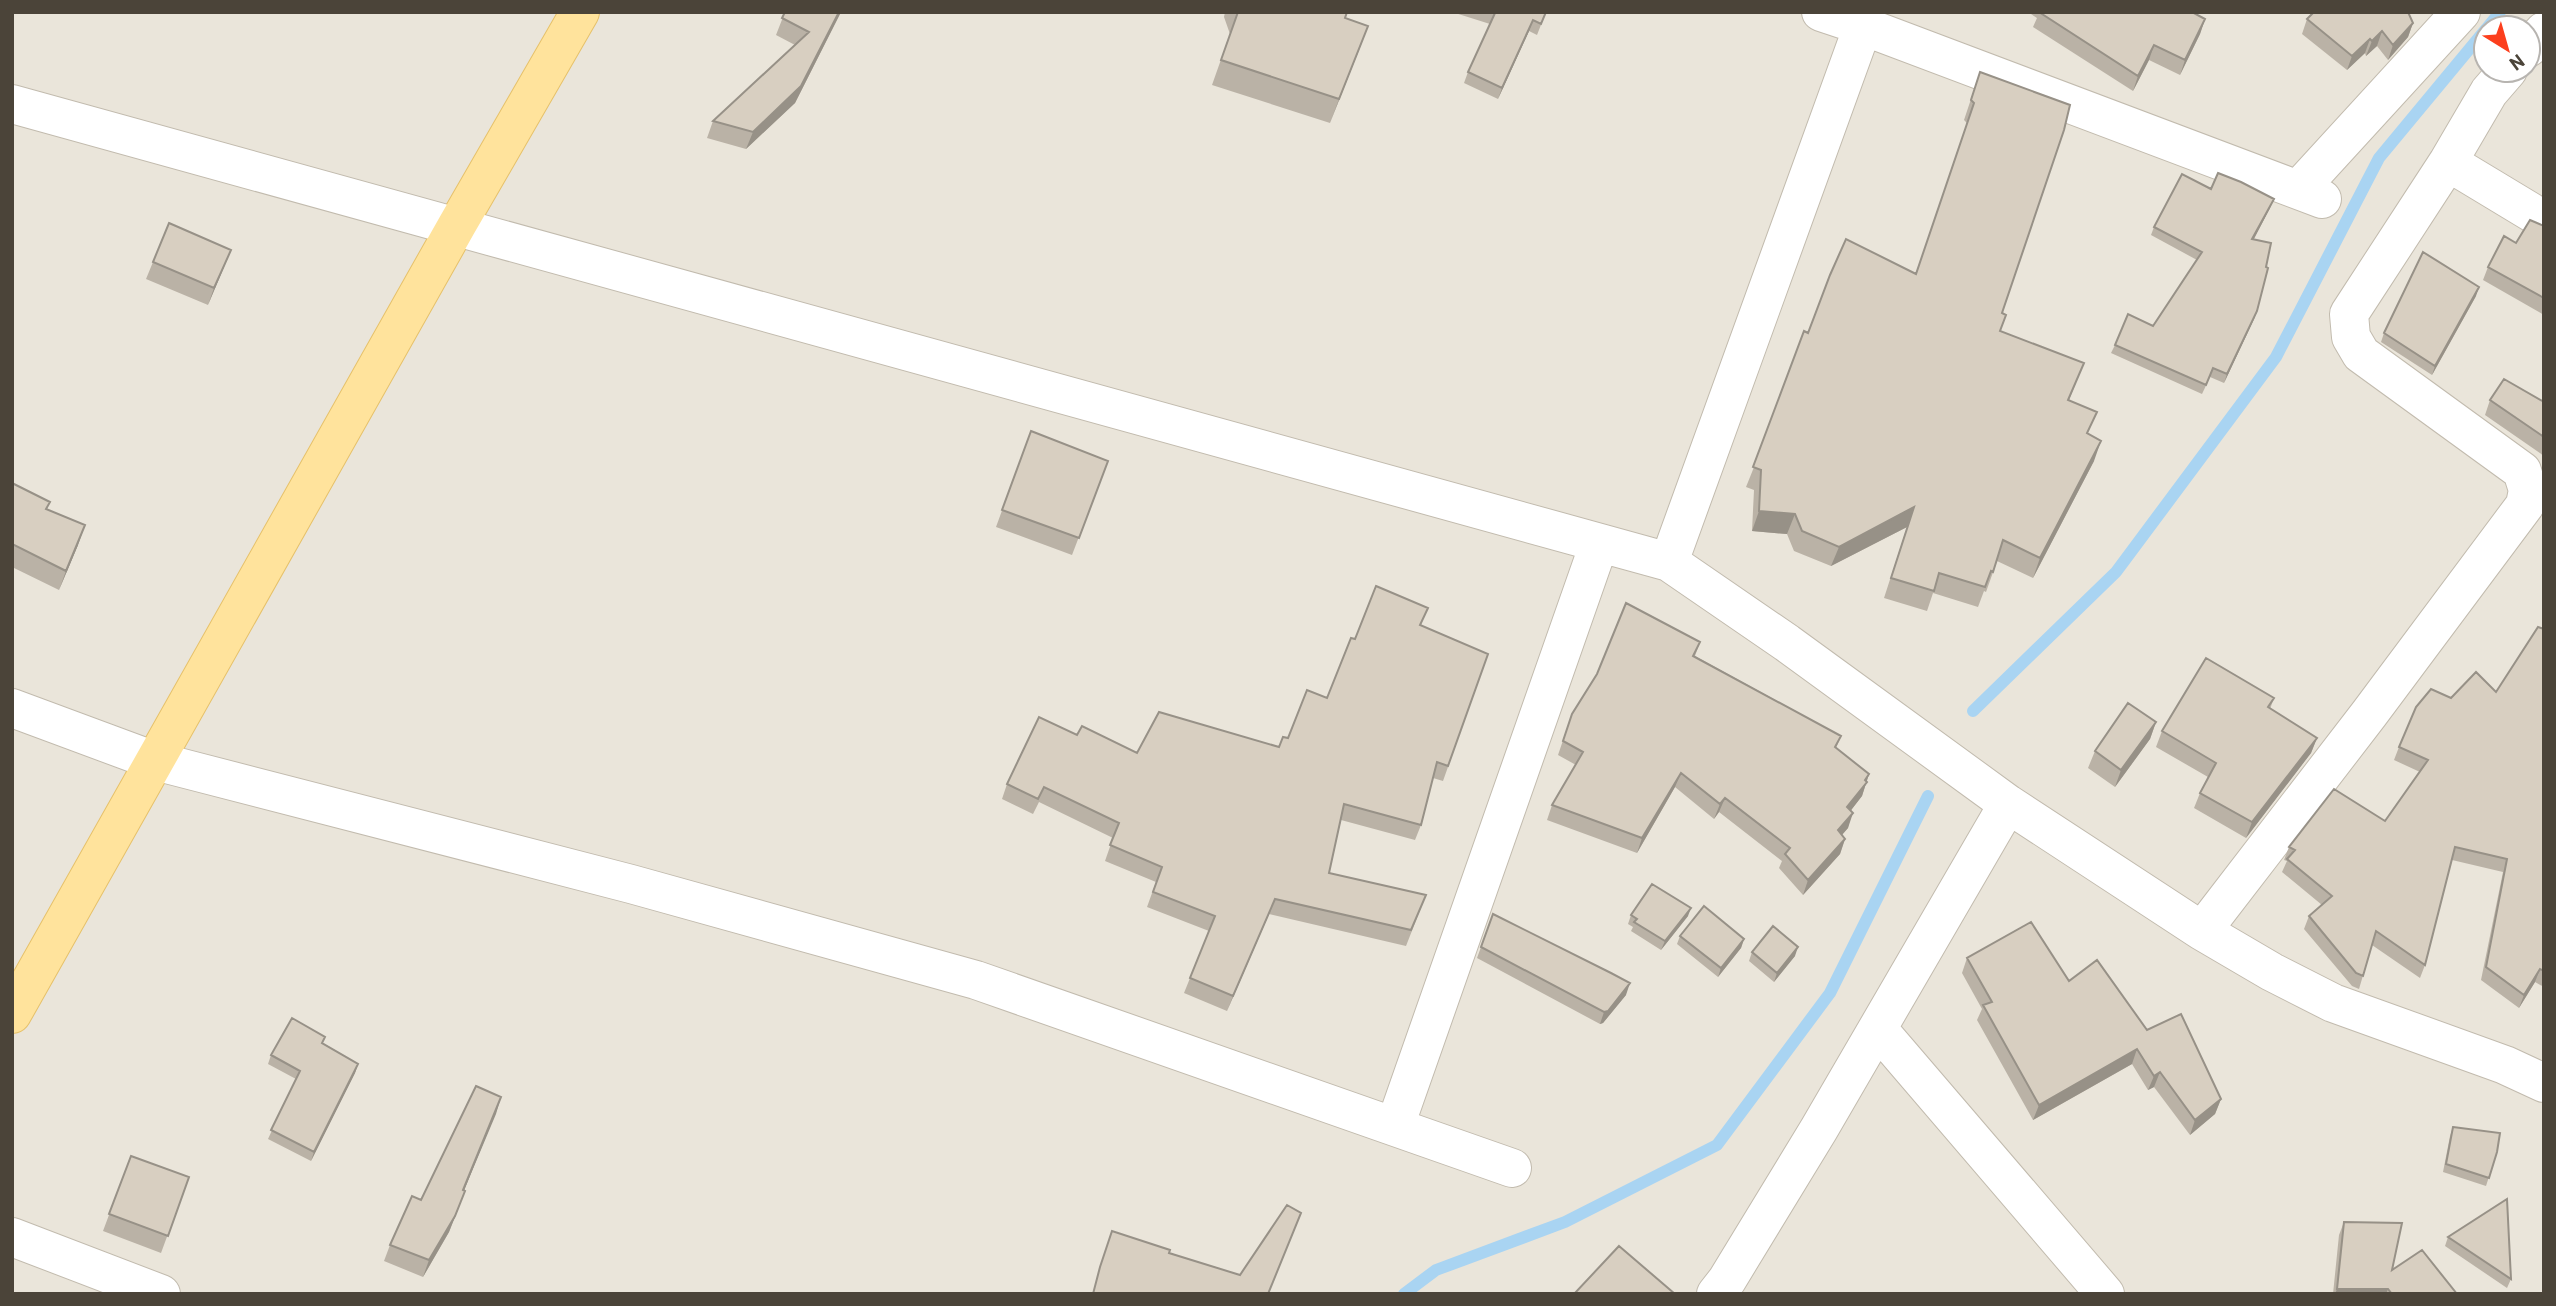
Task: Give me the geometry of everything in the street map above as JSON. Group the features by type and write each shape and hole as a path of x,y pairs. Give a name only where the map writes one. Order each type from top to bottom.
{"main road":[{"path":"12,1014 580,12"}],"street":[{"path":"1821,12 2310,194 2461,12"},
{"path":"1669,562 1863,26"},
{"path":"2202,931 2525,505 2528,490 2522,471 2361,354 2351,337 2349,314 2496,84"},
{"path":"12,104 1669,562 1862,697 2008,804 2202,931 2272,972 2333,1003 2504,1065 2544,1083"},
{"path":"2448,162 2544,220"},
{"path":"1395,1126 1599,544"},
{"path":"12,708 155,761 631,884 976,980 1513,1168"},
{"path":"1716,1294 1812,1140 2008,804"},
{"path":"1878,1028 2105,1294"},
{"path":"12,1237 161,1294"}],"shaded area":[{"path":"12,12 2544,12 2544,1294 12,1294"}],"building":[{"path":"785,12 839,12 801,86 753,132 713,121 809,32 782,18"},
{"path":"1238,12 1347,12 1345,18 1368,26 1339,99 1221,60"},
{"path":"1492,12 1546,12 1541,24 1533,20 1502,88 1468,72 1495,13"},
{"path":"2039,12 2192,12 2205,19 2185,60 2154,45 2138,76"},
{"path":"2314,12 2408,12 2413,23 2393,45 2382,31 2352,56 2307,19"},
{"path":"1980,72 2070,105 2002,313 2006,315 2000,331 2084,363 2068,400 2097,412 2087,433 2101,441 2040,558 2003,540 1993,572 1991,571 1985,587 1939,573 1934,591 1891,578 1914,507 1839,547 1802,531 1795,514 1759,511 1761,470 1753,467 1804,331 1808,333 1846,239 1916,274 1974,103 1971,100"},
{"path":"2218,173 2274,199 2252,239 2271,243 2266,267 2268,268 2257,311 2227,374 2213,368 2206,385 2115,345 2128,314 2153,326 2202,252 2154,227 2182,174 2211,189"},
{"path":"2530,220 2544,226 2544,298 2488,267 2504,236 2516,243"},
{"path":"169,223 231,250 214,288 153,262"},
{"path":"2423,252 2479,287 2435,366 2384,333"},
{"path":"2504,379 2544,402 2544,437 2490,400"},
{"path":"1031,431 1108,461 1079,538 1002,510"},
{"path":"12,483 50,502 46,509 85,525 66,571 12,544"},
{"path":"1376,586 1428,608 1420,625 1488,654 1448,766 1437,762 1421,825 1344,804 1329,873 1426,895 1411,930 1275,899 1233,996 1190,978 1215,916 1153,892 1162,867 1110,845 1119,823 1044,787 1038,799 1007,784 1039,717 1077,735 1082,726 1137,753 1159,712 1279,747 1283,737 1288,738 1307,690 1327,698"},
{"path":"1626,603 1700,642 1693,656 1841,736 1835,747 1869,774 1865,780 1867,782 1847,807 1853,813 1838,830 1845,839 1808,880 1785,854 1790,848 1725,798 1720,804 1681,773 1642,838 1552,805 1583,752 1563,741 1572,714 1597,674"},
{"path":"2538,627 2544,629 2544,971 2540,969 2524,995 2486,967 2507,859 2455,847 2425,965 2376,931 2363,976 2356,973 2309,916 2332,896 2287,859 2295,850 2289,847 2334,789 2385,821 2428,760 2399,747 2416,707 2431,689 2451,698 2476,672 2496,692"},
{"path":"2206,658 2274,698 2268,707 2317,738 2252,822 2200,793 2216,763 2162,731"},
{"path":"2128,703 2156,722 2121,770 2095,751"},
{"path":"1652,884 1691,908 1665,941 1634,922 1637,919 1631,915"},
{"path":"1704,906 1744,939 1721,968 1680,936"},
{"path":"1493,914 1630,983 1608,1011 1604,1012 1481,947"},
{"path":"2031,922 2069,981 2097,960 2147,1030 2181,1014 2221,1099 2195,1120 2160,1072 2154,1076 2137,1049 2039,1105 1983,1005 1992,1002 1967,958"},
{"path":"1773,926 1798,947 1777,973 1752,952"},
{"path":"292,1018 325,1037 322,1043 358,1064 314,1152 271,1130 300,1071 271,1055"},
{"path":"476,1086 501,1097 455,1216 429,1260 390,1245 412,1196 421,1200"},
{"path":"2453,1127 2500,1133 2489,1178 2446,1164"},
{"path":"131,1156 189,1177 168,1236 109,1214"},
{"path":"2507,1199 2511,1279 2448,1237"},
{"path":"1287,1205 1301,1213 1268,1294 1093,1294 1112,1231 1170,1250 1169,1253 1240,1275"},
{"path":"2344,1222 2402,1223 2392,1270 2422,1250 2457,1294 2392,1294 2388,1289 2337,1289"},
{"path":"1619,1246 1675,1294 1574,1294"}],"waterway":[{"path":"1973,711 2116,572 2276,357 2379,158 2472,46"},
{"path":"1404,1294 1436,1270 1565,1222 1717,1145 1830,993 1928,796"}]}
